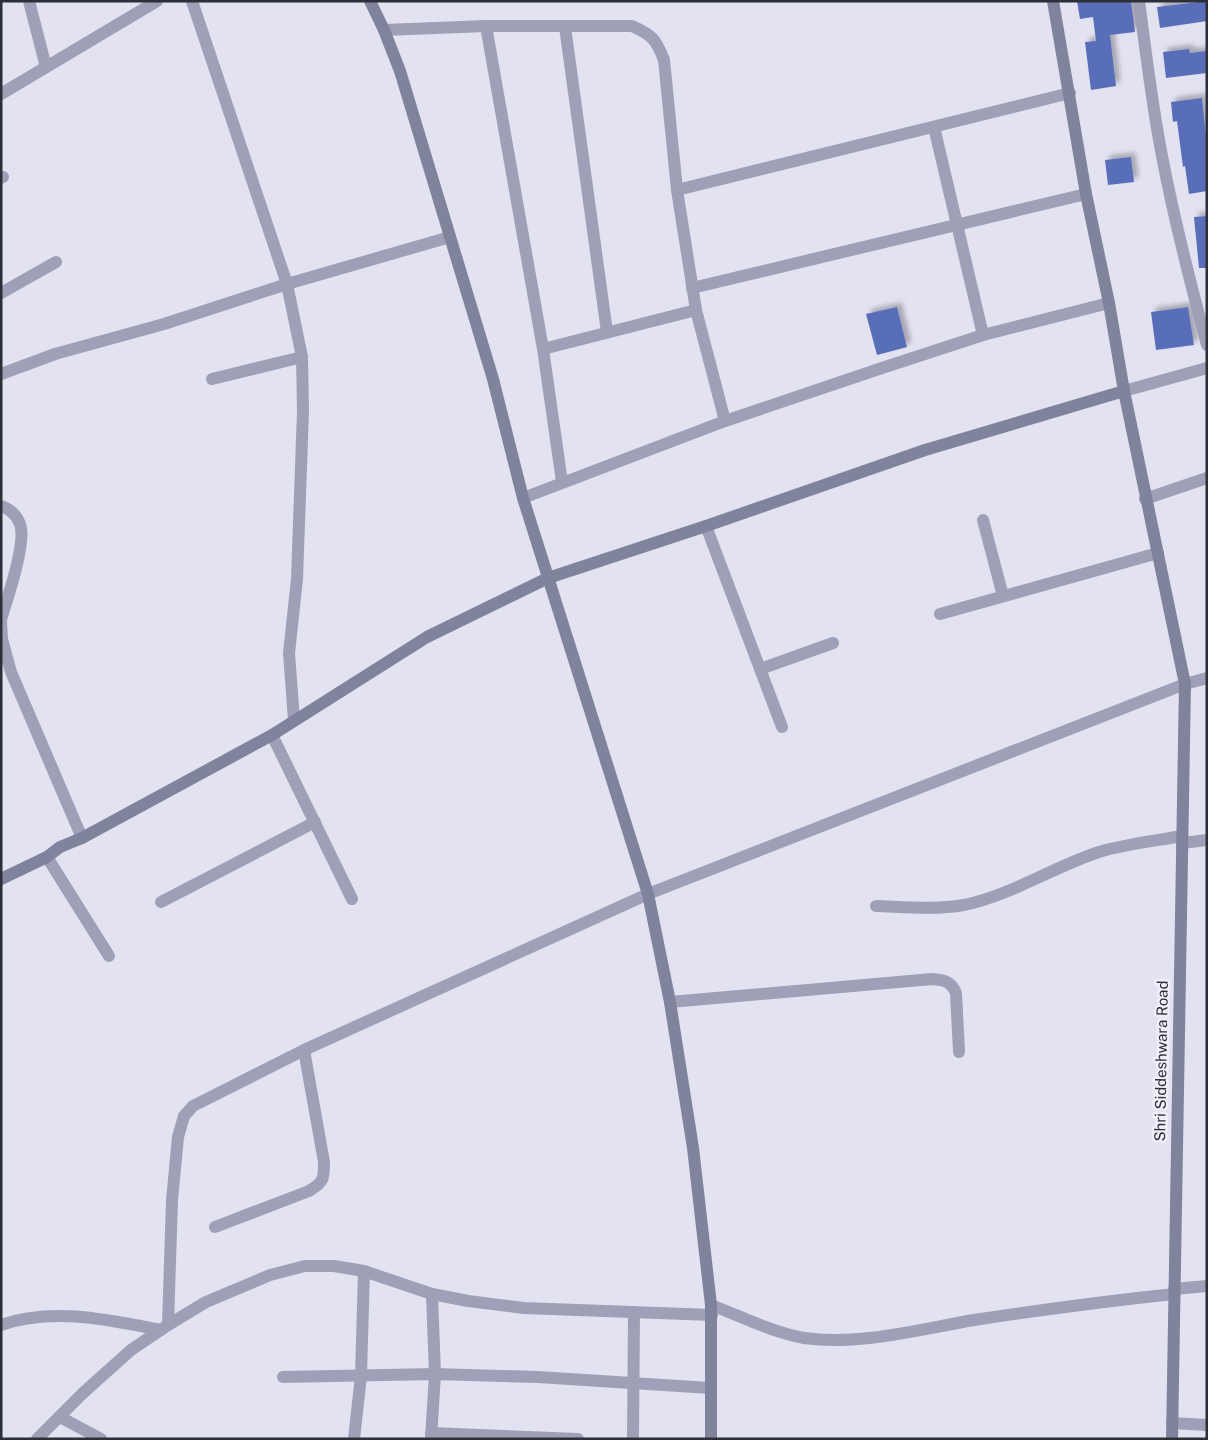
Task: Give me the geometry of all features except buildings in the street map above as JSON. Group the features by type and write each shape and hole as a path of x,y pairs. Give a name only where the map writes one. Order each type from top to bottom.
{"street":[{"path":"29,1 46,67"},
{"path":"1,94 157,1"},
{"path":"192,1 287,284 302,357 303,411 297,579 289,653 294,720"},
{"path":"370,1 400,71 494,378 523,498 648,894 670,1002 693,1148 711,1310 711,1439"},
{"name":"Shri Siddeshwara Road","path":"1053,1 1086,194 1109,303 1124,391 1185,684 1172,1439"},
{"path":"1139,1 1150,86 1162,156 1190,283 1207,345"},
{"path":"384,30 486,26 632,26 648,33 657,43 664,60 677,190 692,288 724,421"},
{"path":"486,26 543,349 562,482"},
{"path":"565,27 607,332"},
{"path":"677,190 1070,93"},
{"path":"934,127 983,336"},
{"path":"692,288 1086,194"},
{"path":"1,374 55,354 164,324 287,284 450,237"},
{"path":"1,293 56,262"},
{"path":"523,498 724,421 983,336 1109,303"},
{"path":"543,349 696,310"},
{"path":"212,379 302,357"},
{"path":"1,879 47,857 60,848 82,838 272,735 427,637 548,578 706,526 925,450 1207,368"},
{"path":"1145,498 1207,478"},
{"path":"1,506 16,516 21,525 22,539 1,621 5,666 82,838"},
{"path":"983,520 1003,596"},
{"path":"706,526 782,728"},
{"path":"940,614 1158,553"},
{"path":"760,669 833,643"},
{"path":"164,1327 178,1137 184,1116 193,1106 304,1050 648,894 1185,684 1207,678"},
{"path":"272,735 352,899"},
{"path":"161,902 315,822"},
{"path":"876,906 936,908 963,905 994,898 1100,852 1182,839 1207,840"},
{"path":"47,857 109,956"},
{"path":"670,1002 932,979 946,981 953,986 956,992 959,1052"},
{"path":"215,1227 309,1191 320,1184 324,1175 324,1162 304,1050"},
{"path":"38,1439 83,1393 131,1350 164,1327 206,1302 270,1275 305,1266 334,1266 364,1271 432,1294 468,1301 524,1308 634,1312 711,1310 804,1338 834,1340 880,1336 1207,1286"},
{"path":"354,1439 361,1376 364,1271"},
{"path":"432,1294 434,1374 431,1436 578,1439"},
{"path":"634,1312 634,1439"},
{"path":"1,1324 25,1318 59,1316 97,1318 164,1327"},
{"path":"283,1377 434,1374 538,1377 710,1388"},
{"path":"60,1417 101,1439"},
{"path":"1172,1423 1207,1425"}]}
